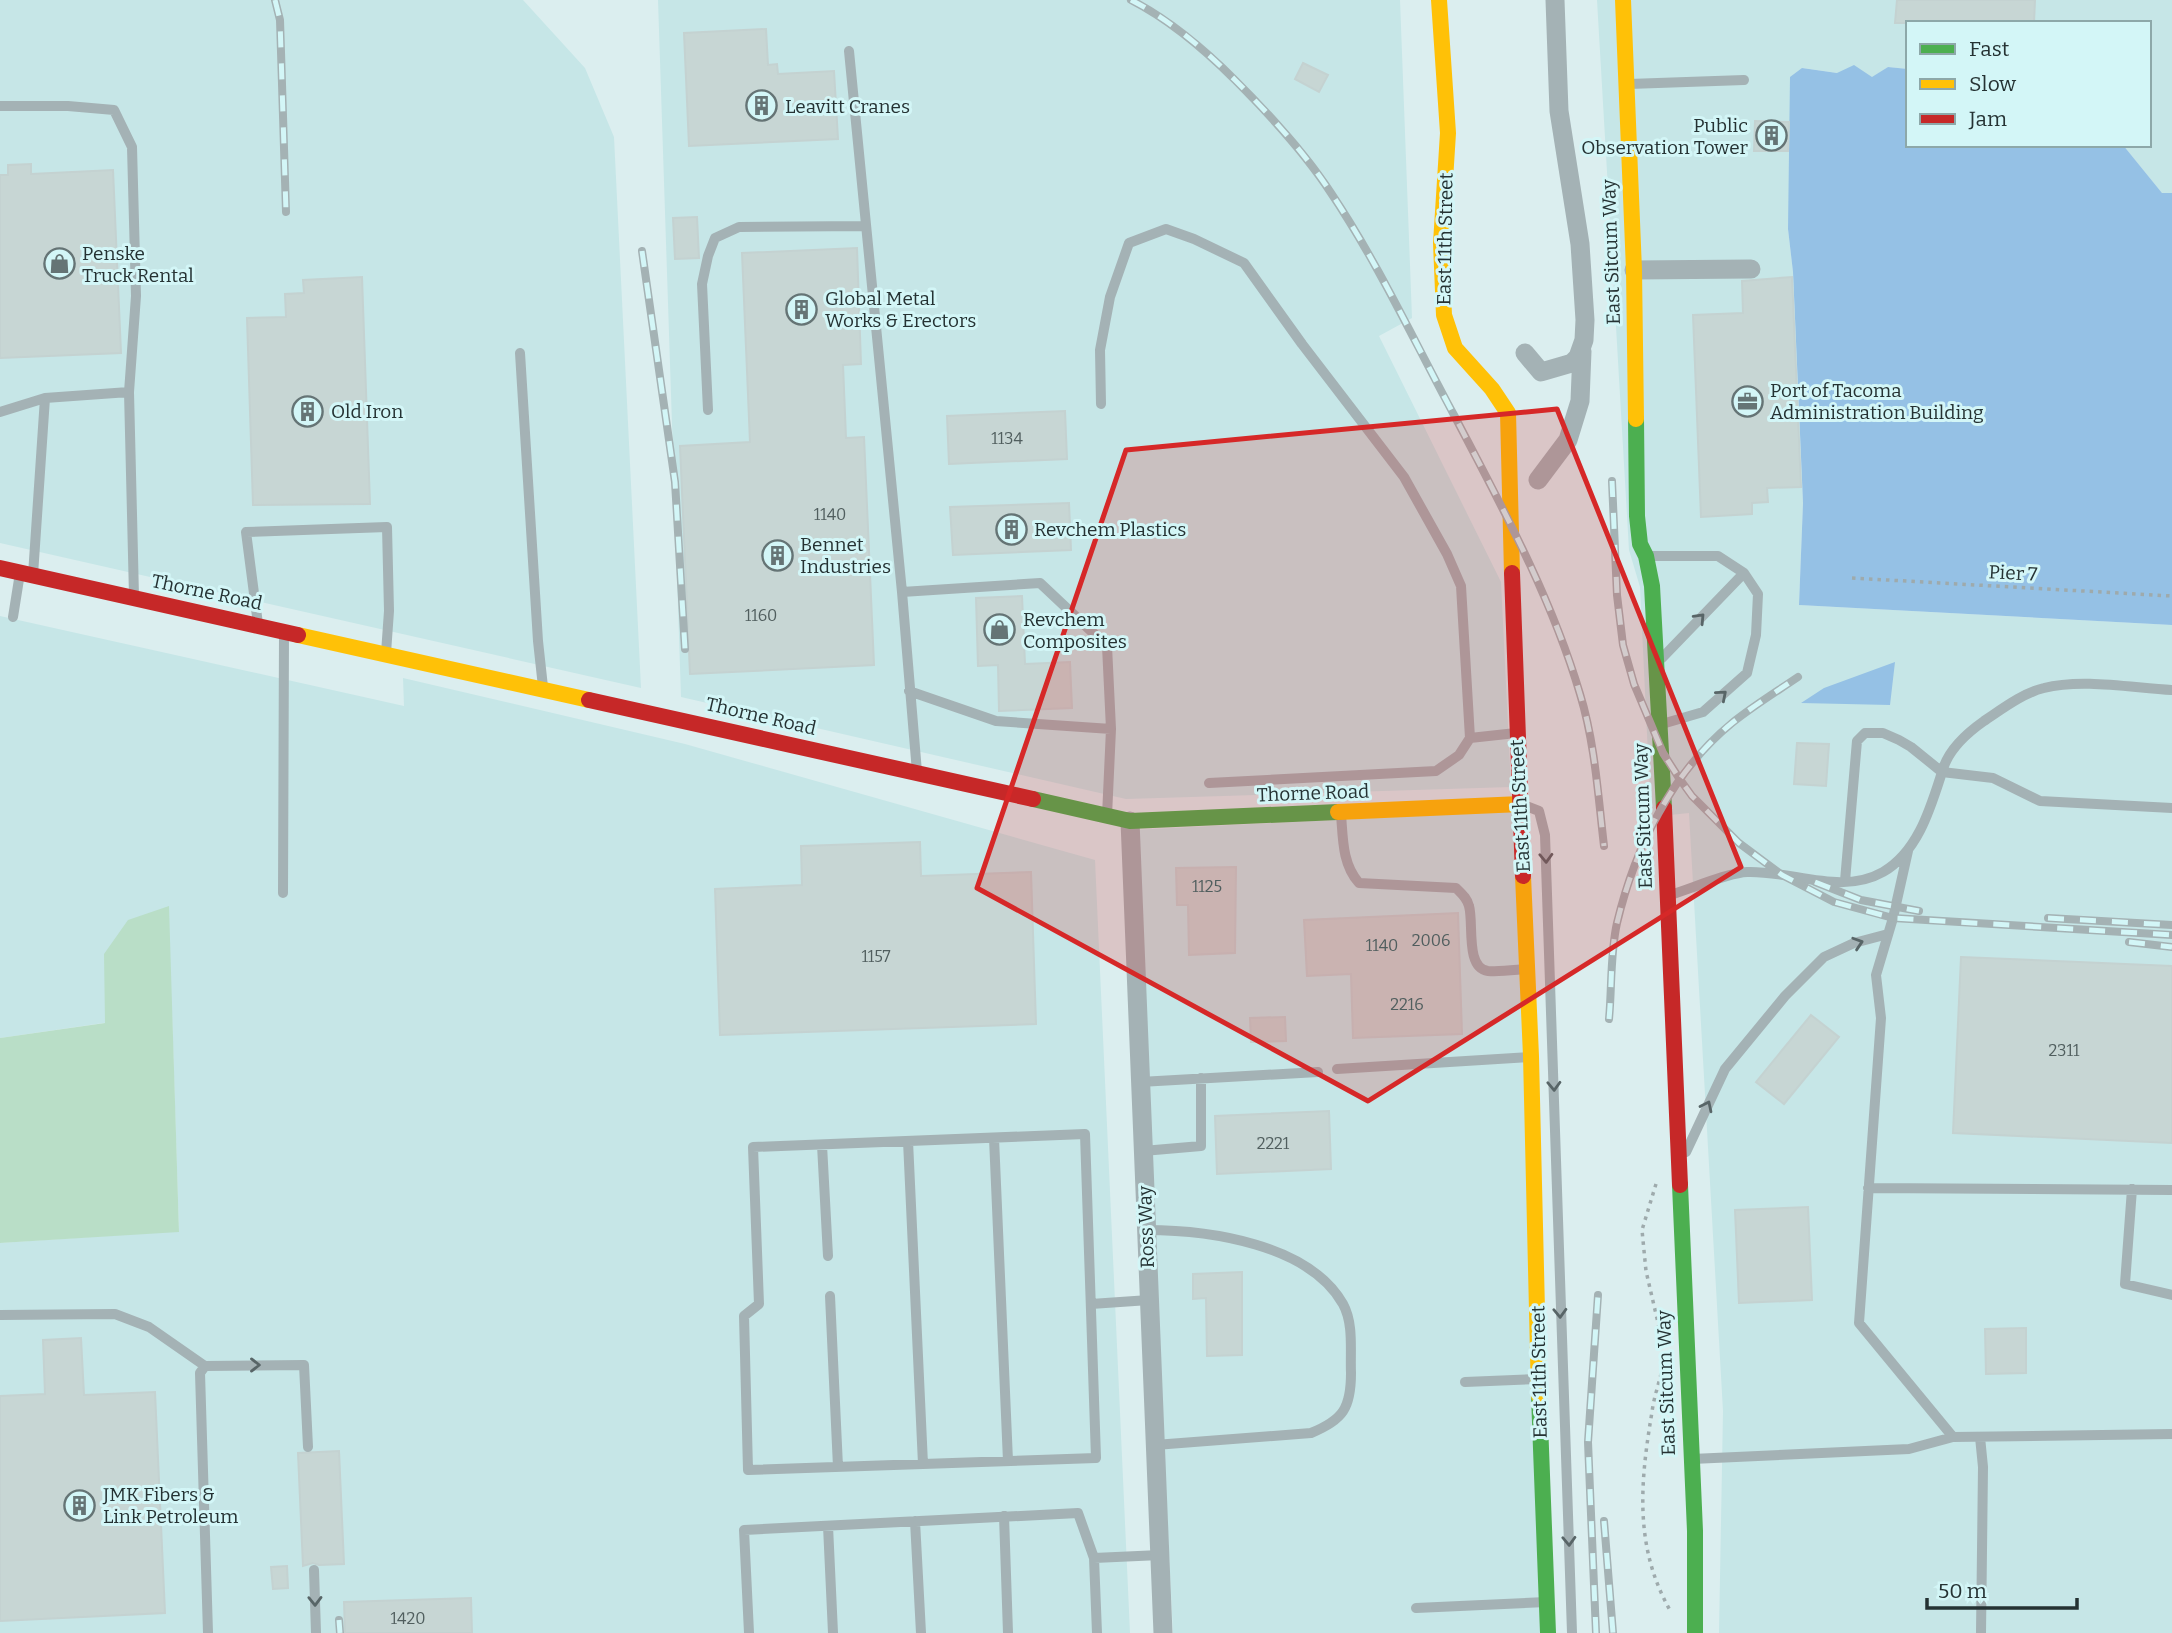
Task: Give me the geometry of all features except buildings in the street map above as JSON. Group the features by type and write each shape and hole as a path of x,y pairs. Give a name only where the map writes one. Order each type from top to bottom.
{"street":[{"name":"East 11th Street","path":"1439,0 1448,133 1441,243 1442,298 1448,332 1455,348 1492,389 1508,414 1548,1633"},
{"path":"1538,480 1568,439 1580,401 1585,320 1582,267 1559,111 1555,0"},
{"name":"East Sitcum Way","path":"1623,0 1634,270 1637,516 1640,544 1646,556 1652,586 1661,724 1695,1531 1695,1633"},
{"path":"1634,270 1751,269"},
{"path":"1525,353 1541,372 1572,363 1582,351"},
{"name":"Thorne Road","path":"0,568 1130,821 1341,814 1521,804"},
{"name":"Ross Way","path":"1130,821 1163,1633"}],"lane":[{"path":"849,51 917,773"},
{"path":"1627,84 1744,80"},
{"path":"0,106 68,106 114,110 132,147 136,296 128,392 134,598"},
{"path":"708,410 702,284 708,256 716,238 738,226 866,226"},
{"path":"1101,404 1100,350 1110,297 1129,243 1167,229 1244,263 1404,477 1447,554 1461,586 1470,738 1458,755 1436,771 1209,783"},
{"path":"520,353 538,640 544,689"},
{"path":"0,412 45,398 128,392"},
{"path":"13,617 27,574 45,398"},
{"path":"258,625 246,532 387,527 389,611 386,654"},
{"path":"1646,556 1718,556 1744,573 1758,594 1756,635 1747,673 1703,712 1661,724"},
{"path":"1657,664 1744,573"},
{"path":"902,592 1040,583 1107,646 1111,729 1107,816"},
{"path":"283,893 284,631"},
{"path":"1953,1437 1858,1323 1881,1018 1876,975 1908,851 1928,814 1942,772 1957,744 1976,727 2010,704 2044,688 2077,684 2172,690"},
{"path":"909,691 996,721 1111,729"},
{"path":"1470,738 1517,733"},
{"path":"1845,881 1857,741 1865,733 1883,733 1911,747 1942,772 1993,778 2040,801 2172,808"},
{"path":"1521,804 1539,811 1545,835 1573,1633"},
{"path":"1341,814 1349,872 1359,883 1456,888 1465,897 1470,908 1476,965 1485,971 1527,969"},
{"path":"1667,897 1745,872 1811,881 1865,881 1885,871 1908,851"},
{"path":"1679,1168 1726,1069 1785,996 1824,957 1854,943 1888,934"},
{"path":"1337,1069 1531,1056"},
{"path":"1140,1082 1318,1072"},
{"path":"1143,1151 1201,1146 1201,1078"},
{"path":"1085,1134 1096,1458 748,1470 744,1316 759,1304 753,1147 994,1138 1085,1134"},
{"path":"994,1138 1008,1461"},
{"path":"908,1141 923,1464"},
{"path":"822,1145 828,1256"},
{"path":"1868,1188 2172,1189"},
{"path":"2132,1189 2125,1284 2172,1295"},
{"path":"1146,1230 1221,1236 1266,1249 1306,1265 1329,1285 1344,1306 1350,1326 1351,1391 1344,1411 1332,1425 1311,1433 1155,1445"},
{"path":"830,1296 838,1467"},
{"path":"1091,1304 1149,1300"},
{"path":"0,1315 115,1314 149,1327 205,1366 304,1365 308,1447"},
{"path":"205,1366 200,1373 208,1633"},
{"path":"1465,1382 1538,1379"},
{"path":"1690,1459 1909,1450 1953,1437 2172,1434"},
{"path":"1980,1437 1983,1467 1981,1633"},
{"path":"749,1633 744,1530 1078,1513 1094,1558 1097,1633"},
{"path":"1003,1516 1008,1633"},
{"path":"915,1521 921,1633"},
{"path":"828,1526 833,1633"},
{"path":"1094,1558 1160,1555"},
{"path":"314,1570 316,1633"},
{"path":"1416,1608 1547,1602"}],"path":[{"name":"Pier 7","path":"1852,578 2172,596"},
{"path":"1660,1173 1642,1230 1646,1271 1663,1349"},
{"path":"1664,1360 1652,1409 1643,1482 1642,1520 1646,1548 1657,1581 1678,1622"}],"highlighted area":[{"path":"1557,409 1741,867 1368,1101 977,888 1126,450"}],"shaded area":[{"path":"0,0 523,0 585,68 614,137 641,688 0,543"},
{"path":"658,0 1400,0 1412,318 1379,336 1501,582 1511,787 1126,799 681,697"},
{"path":"1597,0 2172,0 2172,193 2162,193 2125,147 2151,147 2151,21 1906,21 1906,69 1888,67 1872,78 1802,68 1788,229 1793,272 1803,503 1799,605 2172,625 2172,1633 1719,1633 1723,1411 1689,813 1651,817 1640,587 1629,550"},
{"path":"0,616 404,706 403,678 685,744 1095,860 1130,1633 0,1633 0,1243 179,1231 172,1013 0,1038"},
{"path":"1513,811 1554,1633 1173,1633 1133,830"}],"green space":[{"path":"169,906 179,1232 0,1243 0,1038 105,1023 104,954 128,920"}],"water":[{"path":"1854,65 1872,77 1888,67 1906,69 1906,147 2125,147 2162,193 2172,193 2172,625 1799,605 1803,503 1793,272 1788,229 1790,77 1802,68 1837,73"},
{"path":"1895,662 1890,705 1801,703 1824,688"}],"railway":[{"path":"275,0 280,20 286,212"},
{"path":"1131,0 1199,46 1273,120 1321,178 1380,274 1507,517 1555,622 1580,694 1589,731 1604,846"},
{"path":"642,251 675,482 685,649"},
{"path":"1612,481 1617,595 1623,645 1634,684 1663,753 1679,778 1692,796 1739,843 1782,875 1834,902 1893,918 2172,935"},
{"path":"1609,1019 1617,923 1634,867 1658,814 1674,788 1710,743 1732,723 1798,677"},
{"path":"1815,882 1861,900 1919,911"},
{"path":"2048,918 2172,925"},
{"path":"2129,942 2172,947"},
{"path":"1596,1633 1588,1442 1598,1295"},
{"path":"1604,1521 1613,1633"},
{"path":"339,1620 340,1633"}],"traffic: fast":[{"path":"1636,419 1637,516 1640,544 1646,556 1652,586 1664,808"},
{"path":"1033,799 1130,821 1338,812"},
{"path":"1680,1185 1695,1531 1695,1633"},
{"path":"1539,1396 1548,1633"}],"traffic: slow":[{"path":"1439,0 1448,133 1441,243 1444,315 1455,348 1492,389 1508,413 1512,573"},
{"path":"1623,0 1634,270 1636,419"},
{"path":"298,635 589,700"},
{"path":"1338,812 1521,804"},
{"path":"1523,876 1531,1056 1539,1396"}],"traffic: jam":[{"path":"0,568 298,635"},
{"path":"1512,573 1523,876"},
{"path":"589,700 1033,799"},
{"path":"1664,808 1680,1185"}],"place":[{"name":"Leavitt Cranes","path":"762,106"},
{"name":"Public Observation Tower","path":"1771,136"},
{"name":"Penske Truck Rental","path":"59,264"},
{"name":"Global Metal Works & Erectors","path":"802,309"},
{"name":"Port of Tacoma Administration Building","path":"1747,401"},
{"name":"Old Iron","path":"308,411"},
{"name":"Revchem Plastics","path":"1011,529"},
{"name":"Bennet Industries","path":"777,555"},
{"name":"Revchem Composites","path":"1000,630"},
{"name":"JMK Fibers & Link Petroleum","path":"80,1505"}]}
